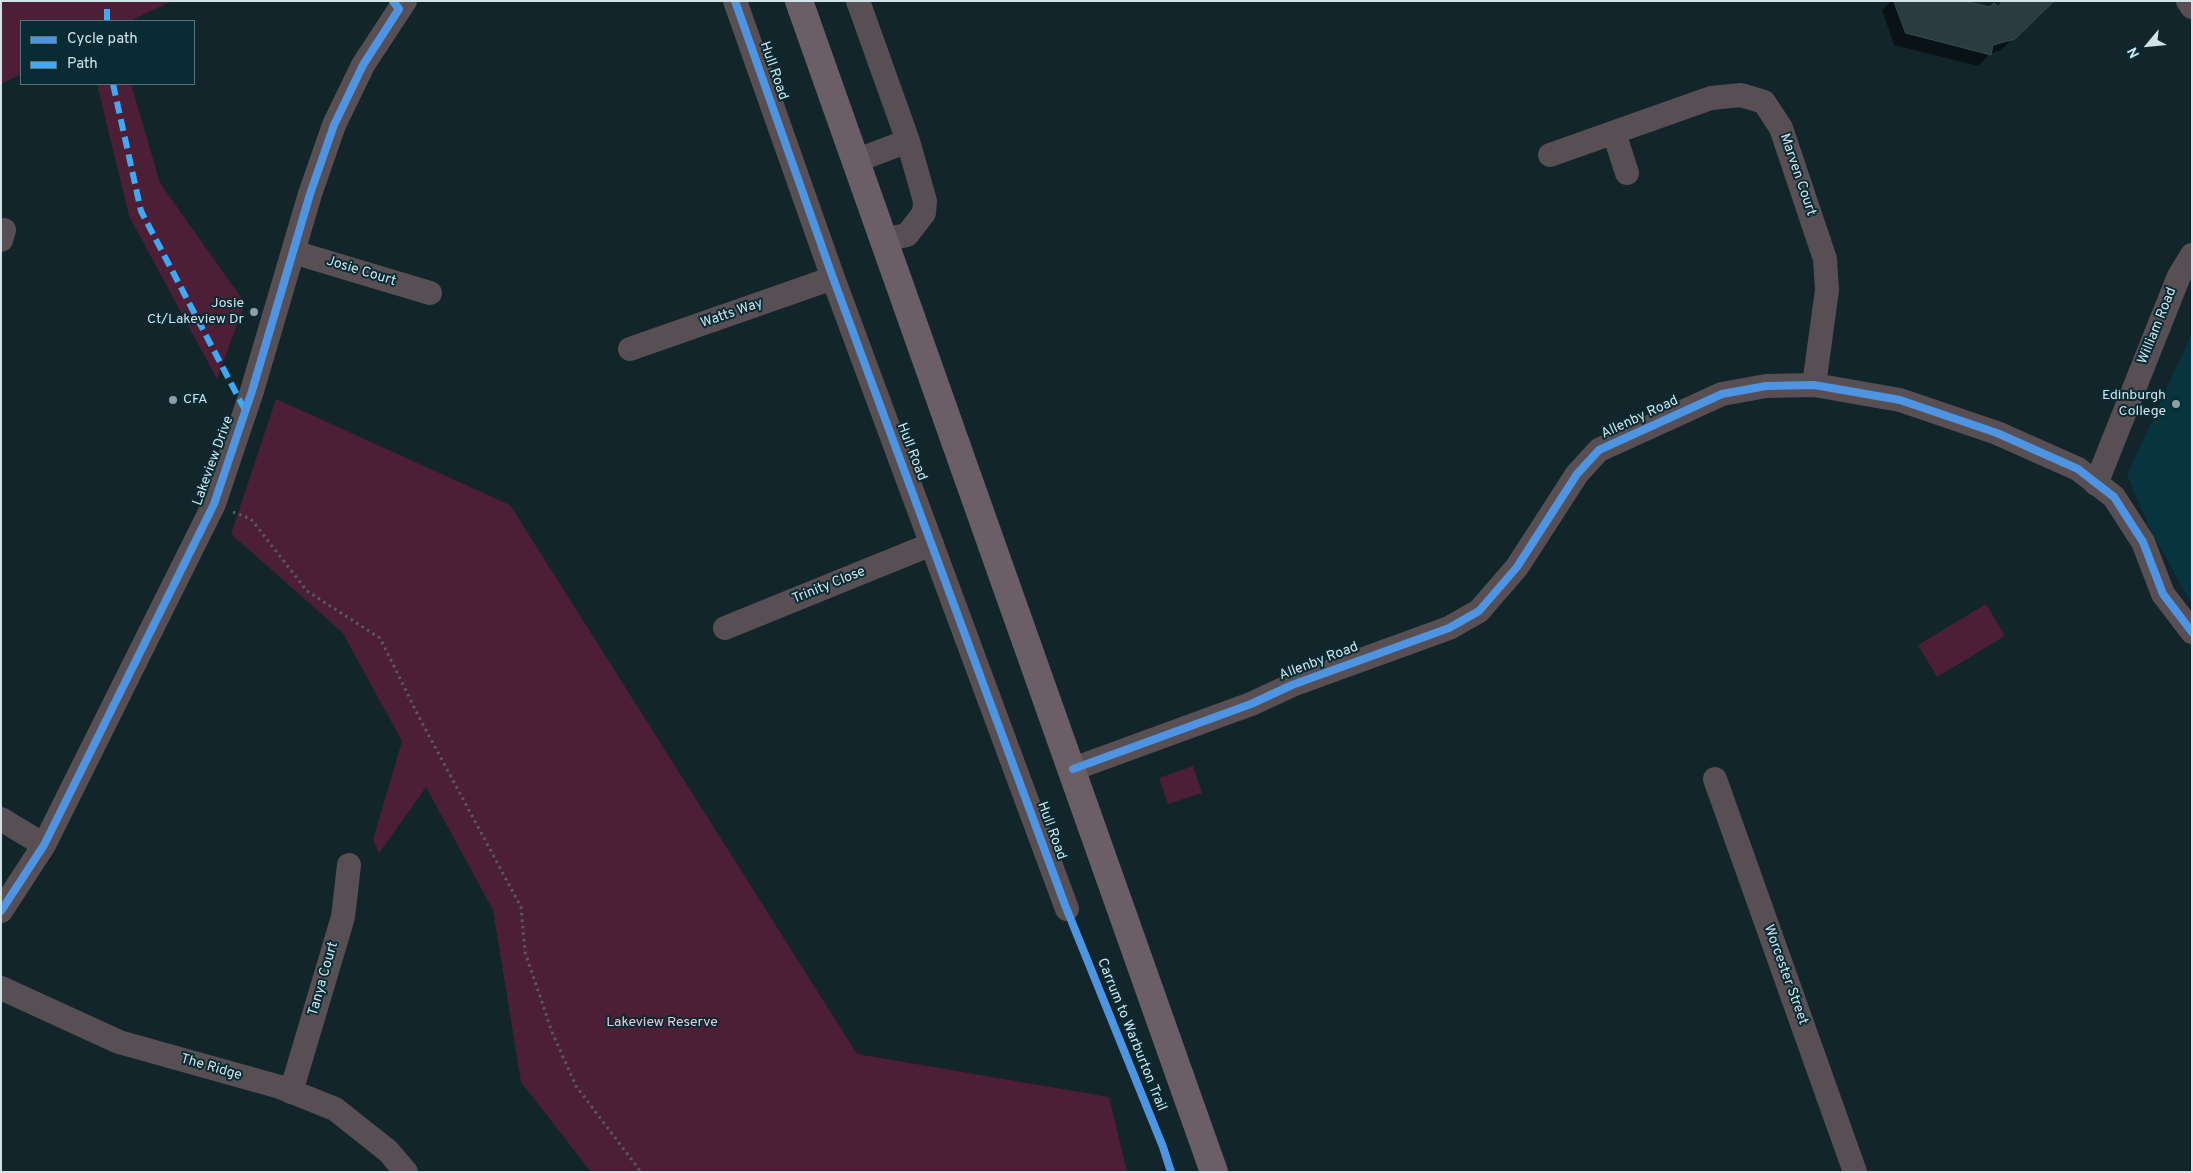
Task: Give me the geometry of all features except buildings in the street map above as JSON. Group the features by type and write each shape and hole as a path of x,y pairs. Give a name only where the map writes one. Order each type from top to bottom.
{"main road":[{"path":"799,1 882,240 1073,769 1214,1172"}],"street":[{"name":"Lakeview Drive","path":"1,911 44,845 214,504 252,391 310,194 334,126 363,65 405,1"},
{"name":"Hull Road","path":"735,1 833,278 1067,909"},
{"path":"858,1 908,141 925,201 924,213 907,235 882,240"},
{"path":"2188,1 2192,7"},
{"name":"Marven Court","path":"1550,155 1711,98 1741,94 1764,102 1781,128 1825,259 1827,290 1814,385"},
{"path":"1614,133 1627,173"},
{"path":"855,161 908,141"},
{"name":"Josie Court","path":"293,252 430,293"},
{"name":"William Road","path":"2096,484 2179,276 2192,255"},
{"name":"Watts Way","path":"630,349 833,278"},
{"name":"Allenby Road","path":"1073,769 1251,704 1292,684 1449,628 1480,611 1517,567 1577,474 1599,450 1722,394 1766,386 1814,385 1900,400 1997,433 2078,469 2114,497 2143,542 2163,594 2192,632"},
{"name":"Trinity Close","path":"725,628 932,544"},
{"name":"Worcester Street","path":"1715,778 1855,1172"},
{"path":"1,819 44,845"},
{"name":"Tanya Court","path":"291,1092 343,917 349,865"},
{"name":"The Ridge","path":"1,988 119,1042 291,1092 335,1109 388,1151 406,1172"}],"path":[{"path":"214,504 252,519 306,591 380,638 438,753 521,907 525,952 552,1032 576,1086 641,1172"}],"shaded area":[{"name":"Edinburgh College","path":"2192,333 2192,605 2149,527 2127,475"}],"green space":[{"path":"1,1 172,1 132,20 20,20 20,74 1,84"},
{"path":"97,85 131,85 160,183 245,303 217,379 129,216"},
{"name":"Lakeview Reserve","path":"276,399 510,505 857,1054 1109,1097 1127,1172 591,1172 521,1082 493,910 426,787 379,853 373,840 402,741 342,632 231,534"},
{"path":"1986,604 2005,636 1937,677 1918,645"},
{"path":"1193,766 1202,793 1168,804 1159,778"}],"marked path":[{"path":"107,9 107,20"},
{"path":"113,85 141,211 245,410"}],"cycle path":[{"path":"1,911 44,845 214,504 252,391 310,194 334,125 363,65 399,9 393,1"},
{"name":"Carrum to Warburton Trail","path":"735,1 833,278 1065,905 1163,1147 1171,1172"},
{"path":"1073,769 1251,704 1292,685 1449,628 1479,611 1517,567 1577,474 1599,450 1722,394 1766,386 1814,385 1900,400 1997,433 2078,469 2114,497 2143,542 2163,594 2192,632"}],"place":[{"name":"Josie Ct/Lakeview Dr","path":"254,312"},
{"name":"CFA","path":"173,400"},
{"name":"Edinburgh College","path":"2176,404"}]}
